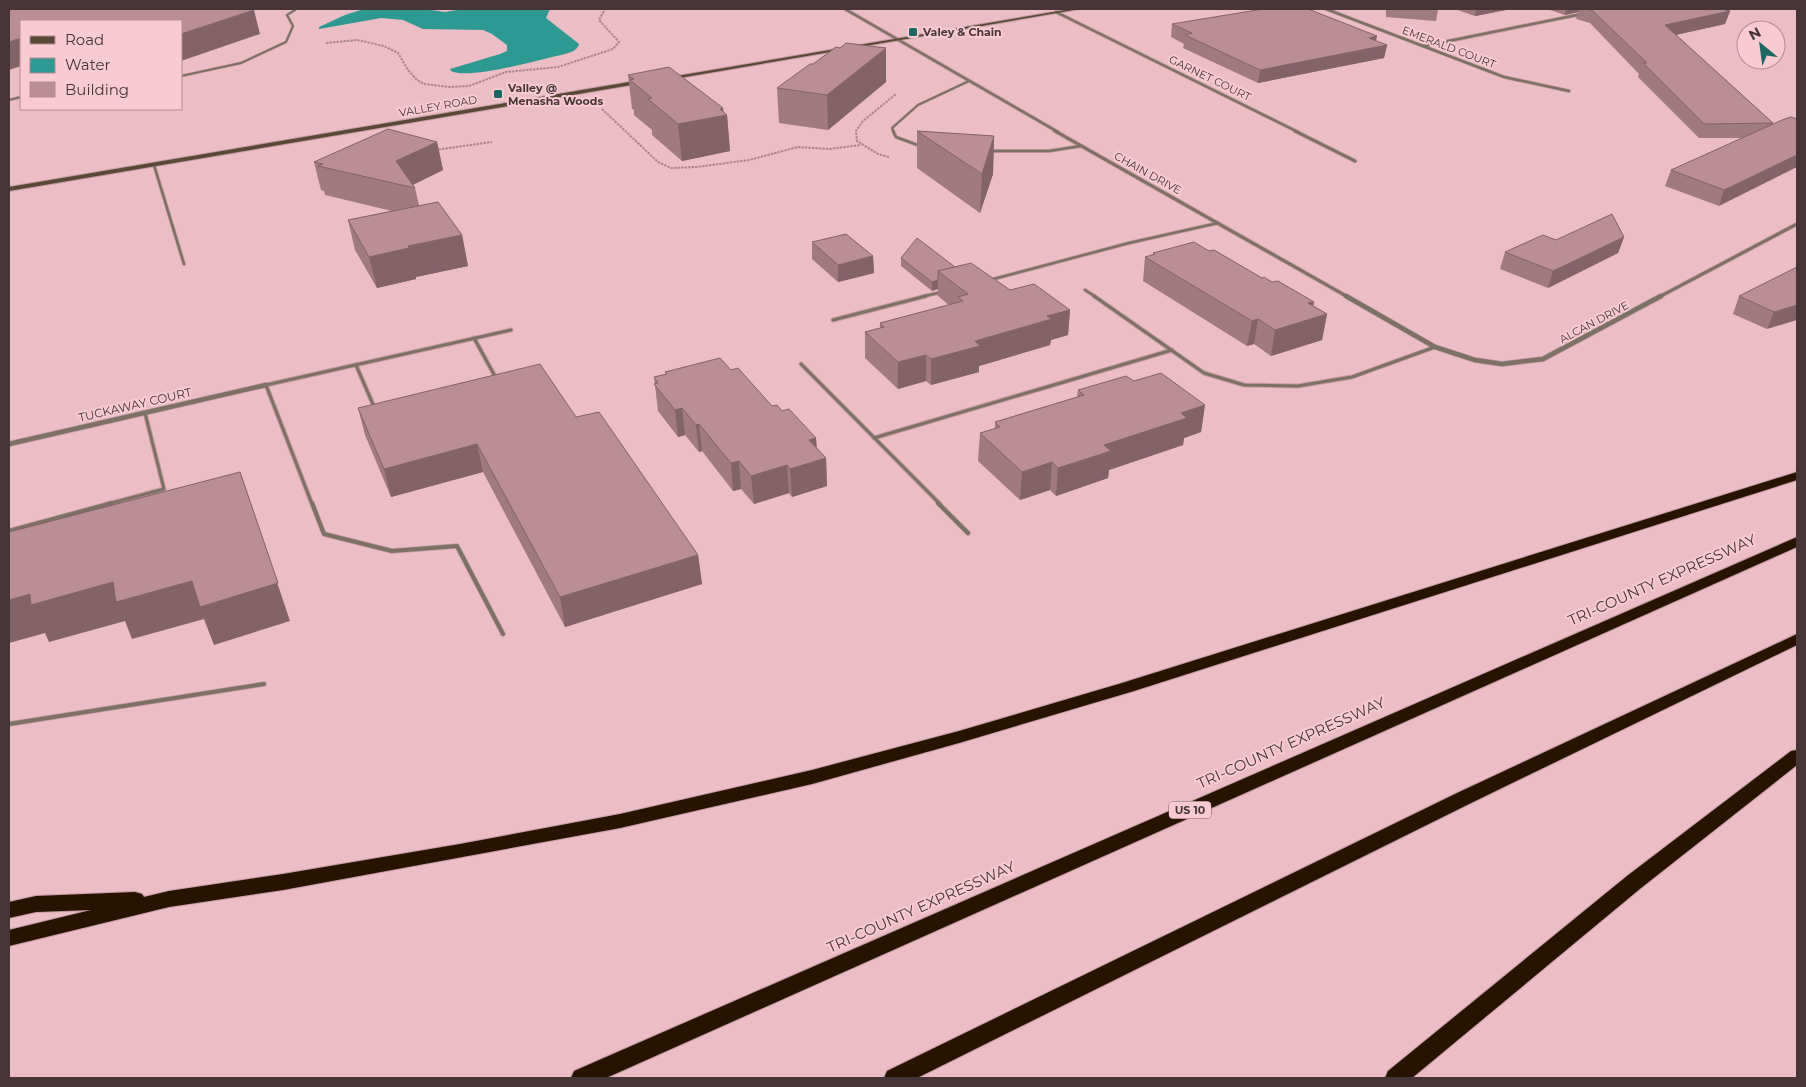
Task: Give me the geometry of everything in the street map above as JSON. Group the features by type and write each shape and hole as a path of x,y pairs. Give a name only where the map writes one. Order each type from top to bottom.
{"highway":[{"path":"9,938 169,899 283,882 469,850 620,821 812,777 950,740 1128,687 1797,476"},
{"name":"TRI-COUNTY EXPRESSWAY","path":"582,1078 1797,542"},
{"path":"895,1078 1453,803 1797,639"},
{"path":"1396,1078 1634,882 1797,756"},
{"path":"9,910 36,904 169,899"}],"street":[{"name":"CHAIN DRIVE","path":"845,9 1391,322"},
{"path":"661,79 1078,9"},
{"name":"EMERALD COURT","path":"1326,9 1504,77 1569,91"},
{"name":"GARNET COURT","path":"1056,12 1355,161"},
{"path":"1422,46 1591,12"},
{"name":"VALLEY ROAD","path":"9,189 652,80"},
{"name":"ALCAN DRIVE","path":"1391,322 1435,347 1457,356 1480,362 1511,364 1543,360 1797,224"},
{"name":"TUCKAWAY COURT","path":"9,444 266,385"}],"lane":[{"path":"182,76 240,63 267,53 286,42 293,26 287,15 295,10"},
{"path":"924,146 896,137 892,128 902,117 929,98 969,81"},
{"path":"982,151 1049,151 1081,146"},
{"path":"154,165 184,264"},
{"path":"988,280 1130,243 1218,223"},
{"path":"832,320 951,290"},
{"path":"1084,290 1204,373 1244,384 1298,386 1352,377 1435,347"},
{"path":"503,634 457,546 392,550 324,534 266,385 511,330"},
{"path":"474,338 500,385"},
{"path":"874,438 1172,350"},
{"path":"801,364 968,533"},
{"path":"356,365 378,415"},
{"path":"9,531 164,489 145,413"},
{"path":"9,724 264,684"}],"path":[{"path":"326,43 357,40 384,46 398,53 408,70 424,84 459,87 480,82 506,72 558,67 613,49 619,42 599,20 605,9"},
{"path":"583,92 658,162 671,168 697,168 749,160 798,147 829,149 861,145 878,154 892,158"},
{"path":"427,153 435,150 492,142"}],"water":[{"path":"364,9 424,9 445,12 463,9 550,9 546,18 579,44 578,47 569,53 521,65 473,73 460,73 450,69 500,54 507,51 507,45 483,30 423,29 403,20 381,18 319,29 319,27 345,15"}],"building":[{"path":"9,9 254,10 182,34 182,20 20,20 20,38 9,42"},
{"path":"1263,9 1308,9 1377,36 1369,38 1387,45 1260,70 1185,35 1192,33 1172,24"},
{"path":"1588,9 1722,9 1730,11 1665,25 1773,123 1704,124 1643,63 1647,63 1593,11"},
{"path":"846,43 886,48 827,95 777,88 836,47 840,48"},
{"path":"669,67 723,108 720,109 727,115 678,124 648,99 652,98 630,80 634,79 628,75"},
{"path":"1791,117 1797,119 1797,155 1724,190 1671,170 1782,120"},
{"path":"388,129 437,142 396,161 415,188 318,166 323,164 314,162"},
{"path":"917,131 994,136 982,174"},
{"path":"438,202 462,235 408,246 409,248 369,257 348,220"},
{"path":"1612,214 1624,237 1553,271 1505,252 1543,235 1556,240"},
{"path":"846,234 873,256 838,265 812,242"},
{"path":"917,238 955,267 938,271 938,280 932,282 901,258"},
{"path":"1194,242 1209,251 1214,250 1262,278 1264,277 1272,282 1278,281 1314,302 1308,303 1327,314 1275,330 1258,319 1252,321 1145,257"},
{"path":"971,263 1010,290 1034,284 1070,310 1047,316 1052,319 975,341 980,346 931,359 926,355 898,362 865,332 884,327 880,323 963,301 958,297 968,294 938,271"},
{"path":"1797,267 1797,305 1774,312 1739,296"},
{"path":"720,358 731,370 738,368 772,406 777,405 782,411 789,409 816,438 809,440 826,458 790,469 787,465 751,476 739,461 731,463 699,424 696,425 682,408 675,410 654,384 658,383 654,377 667,374 665,372"},
{"path":"540,364 576,417 599,412 698,555 560,597 477,444 384,469 358,408"},
{"path":"1161,373 1205,405 1181,413 1187,418 1104,445 1111,451 1058,468 1052,462 1022,472 980,433 1000,427 995,422 1084,395 1078,390 1126,376 1134,381"},
{"path":"240,472 278,583 200,607 192,581 116,602 113,582 31,605 30,594 9,600 9,532"}],"place":[{"name":"Valey & Chain","path":"913,32"},
{"name":"Valley @ Menasha Woods","path":"498,94"}]}
